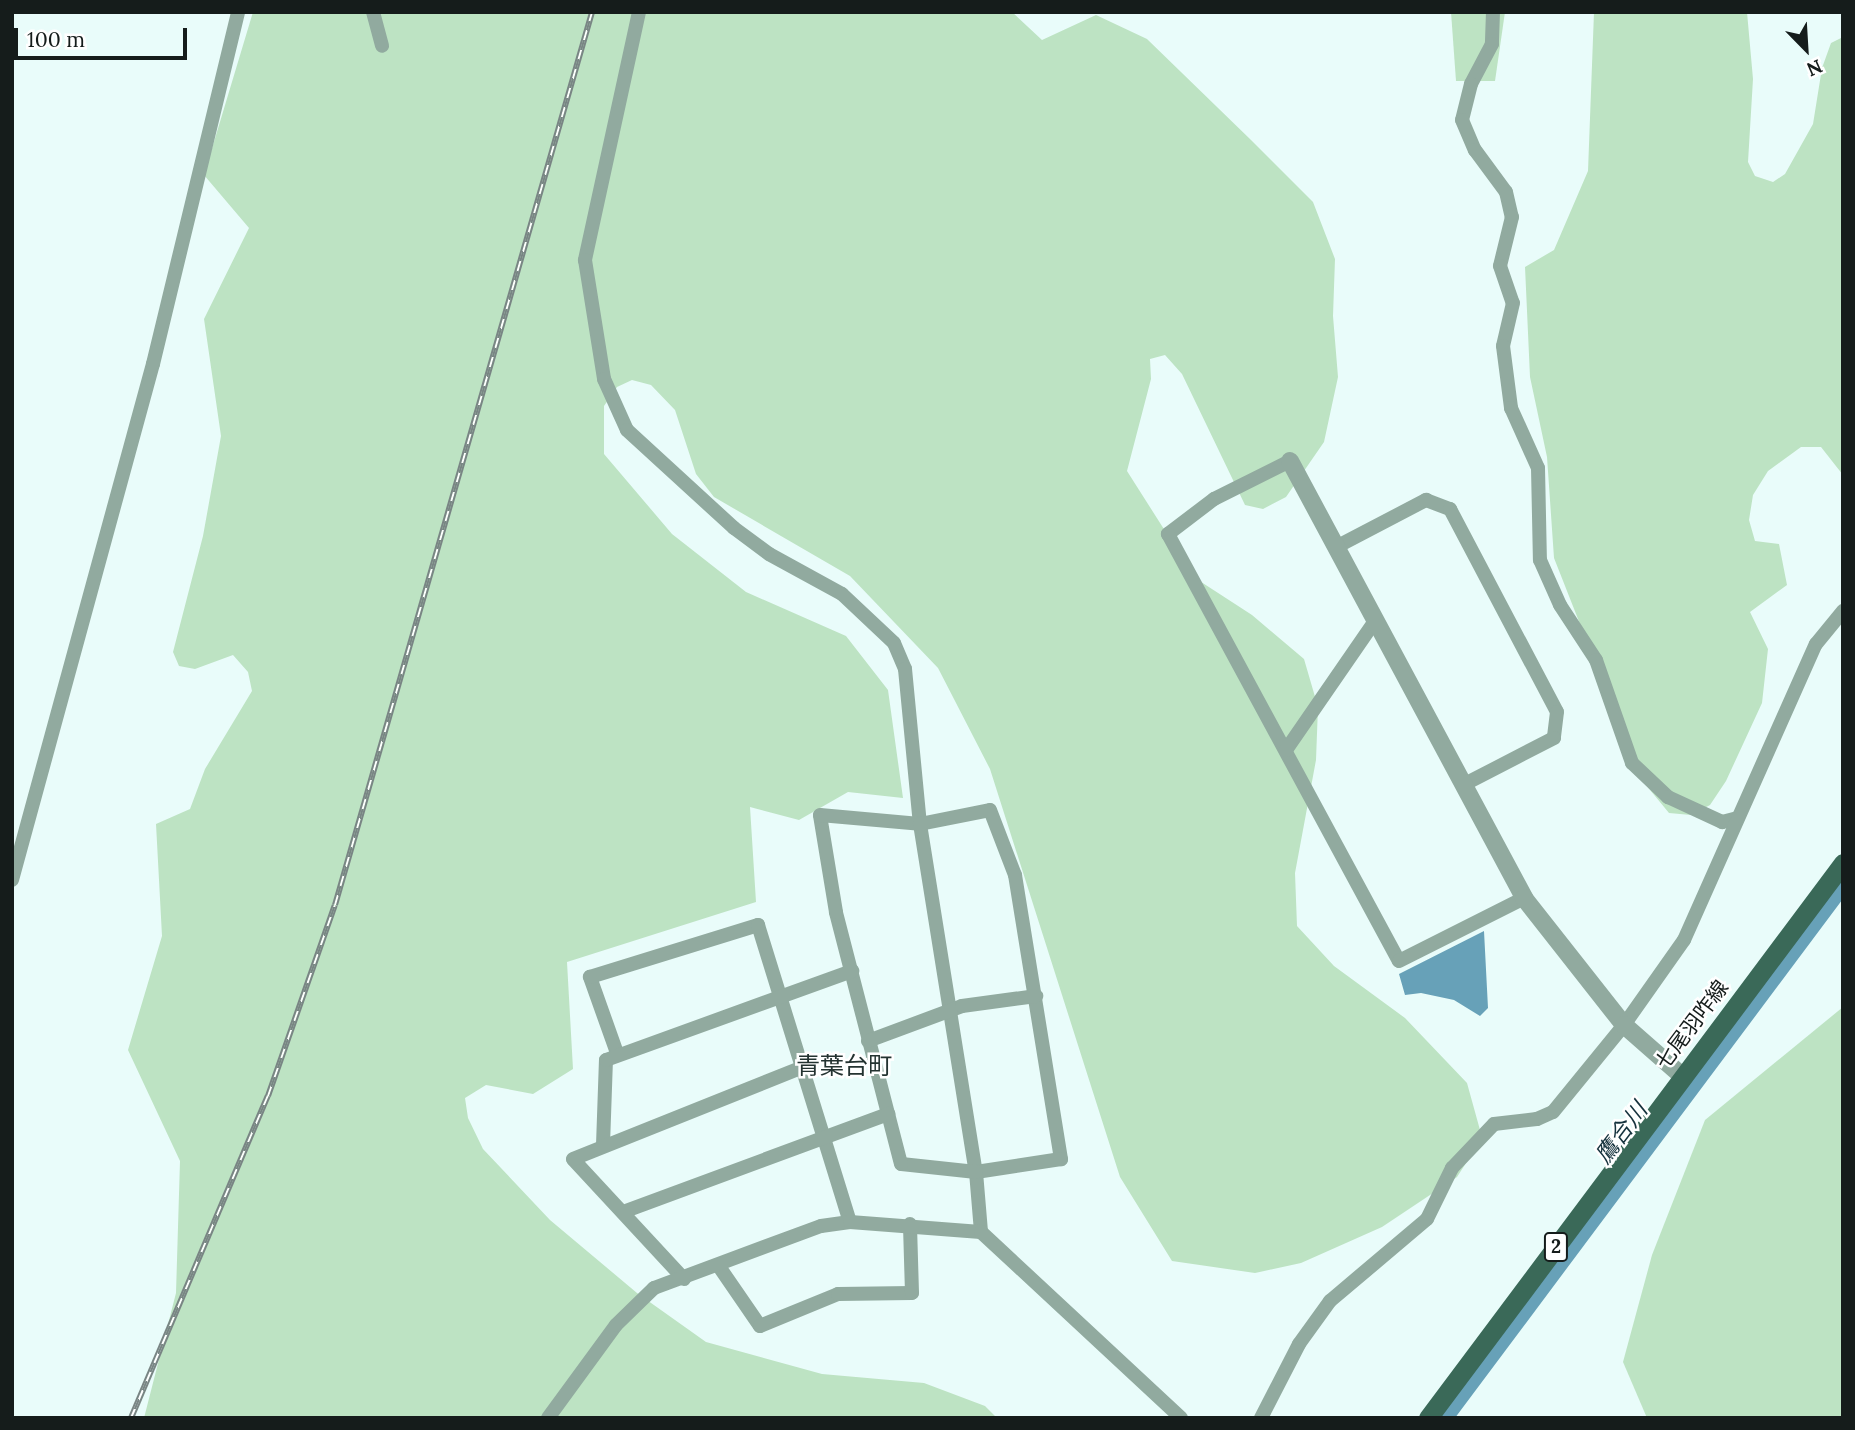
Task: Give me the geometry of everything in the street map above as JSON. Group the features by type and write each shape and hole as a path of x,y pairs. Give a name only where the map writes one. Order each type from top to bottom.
{"main road":[{"name":"七尾羽咋線","path":"1428,1418 1843,863"}],"street":[{"path":"12,880 153,364 238,12"},
{"path":"373,12 382,46"},
{"path":"639,12 584,260 604,379 627,430 734,528 762,550 842,594 894,643 905,669 920,824 976,1172 981,1232"},
{"path":"1493,12 1492,44 1471,84 1462,120 1475,150 1507,192 1512,217 1500,266 1513,303 1503,346 1511,408 1538,468 1540,560 1560,605 1601,671 1632,763 1668,797 1722,822 1738,818"},
{"path":"1524,898 1399,961 1168,534 1214,499 1290,461 1524,898 1623,1025 1682,1076"},
{"path":"1336,547 1426,500 1450,509 1557,712 1554,738 1464,785"},
{"path":"1261,1418 1299,1344 1330,1301 1427,1219 1452,1168 1494,1124 1537,1119 1553,1112 1623,1025 1685,940 1816,644 1843,611"},
{"path":"1286,750 1375,621"},
{"path":"990,810 1015,875 1061,1159 976,1172 901,1164 836,912 820,816 920,824 990,810"},
{"path":"617,1053 590,977 758,925 821,1137 850,1222"},
{"path":"603,1145 603,1065 617,1053 852,971"},
{"path":"868,1041 950,1010 1035,996"},
{"path":"684,1279 573,1158 801,1068"},
{"path":"623,1212 888,1114"},
{"path":"548,1418 637,1300 654,1288 821,1226 850,1222 910,1224 981,1232 1181,1418"},
{"path":"718,1265 760,1326 838,1294 912,1293 910,1224"}],"green space":[{"path":"253,12 1012,12 1042,40 1096,15 1147,39 1313,202 1335,259 1333,316 1338,377 1324,442 1286,497 1263,509 1245,505 1182,374 1165,355 1150,359 1151,379 1127,471 1195,578 1252,615 1304,659 1318,707 1316,760 1295,873 1297,926 1334,966 1405,1018 1467,1083 1480,1130 1477,1146 1457,1177 1382,1227 1301,1263 1255,1273 1172,1261 1120,1177 990,769 938,668 850,576 714,497 696,474 675,410 651,385 632,380 617,387 604,406 604,454 672,534 746,592 846,636 888,690 903,798 848,792 799,820 750,807 756,902 567,962 573,1069 533,1094 486,1085 465,1098 468,1118 483,1149 550,1220 637,1293 706,1342 822,1374 924,1383 985,1406 997,1418 144,1418 176,1293 180,1161 128,1050 162,936 156,824 190,809 205,769 252,691 248,672 233,655 195,669 179,666 173,652 203,536 221,436 204,319 249,228 204,175"},
{"path":"1451,12 1505,12 1495,81 1456,81"},
{"path":"1594,12 1747,12 1753,79 1748,162 1755,176 1773,182 1785,174 1813,124 1822,68 1831,43 1843,37 1843,475 1821,447 1801,447 1768,471 1753,495 1749,520 1755,541 1779,544 1787,585 1750,612 1768,649 1762,703 1726,781 1710,805 1691,815 1669,813 1641,779 1554,558 1547,457 1530,377 1525,267 1554,250 1588,171"},
{"path":"1843,1007 1843,1417 1647,1418 1623,1362 1652,1255 1705,1120"}],"water":[{"path":"1484,931 1488,1008 1480,1016 1454,1000 1421,993 1405,995 1399,974"}],"waterway":[{"name":"鷹合川","path":"1441,1418 1843,880"}],"railway":[{"path":"131,1418 268,1096 335,905 592,12"}],"district":[{"name":"青葉台町","path":"844,1066"}]}
